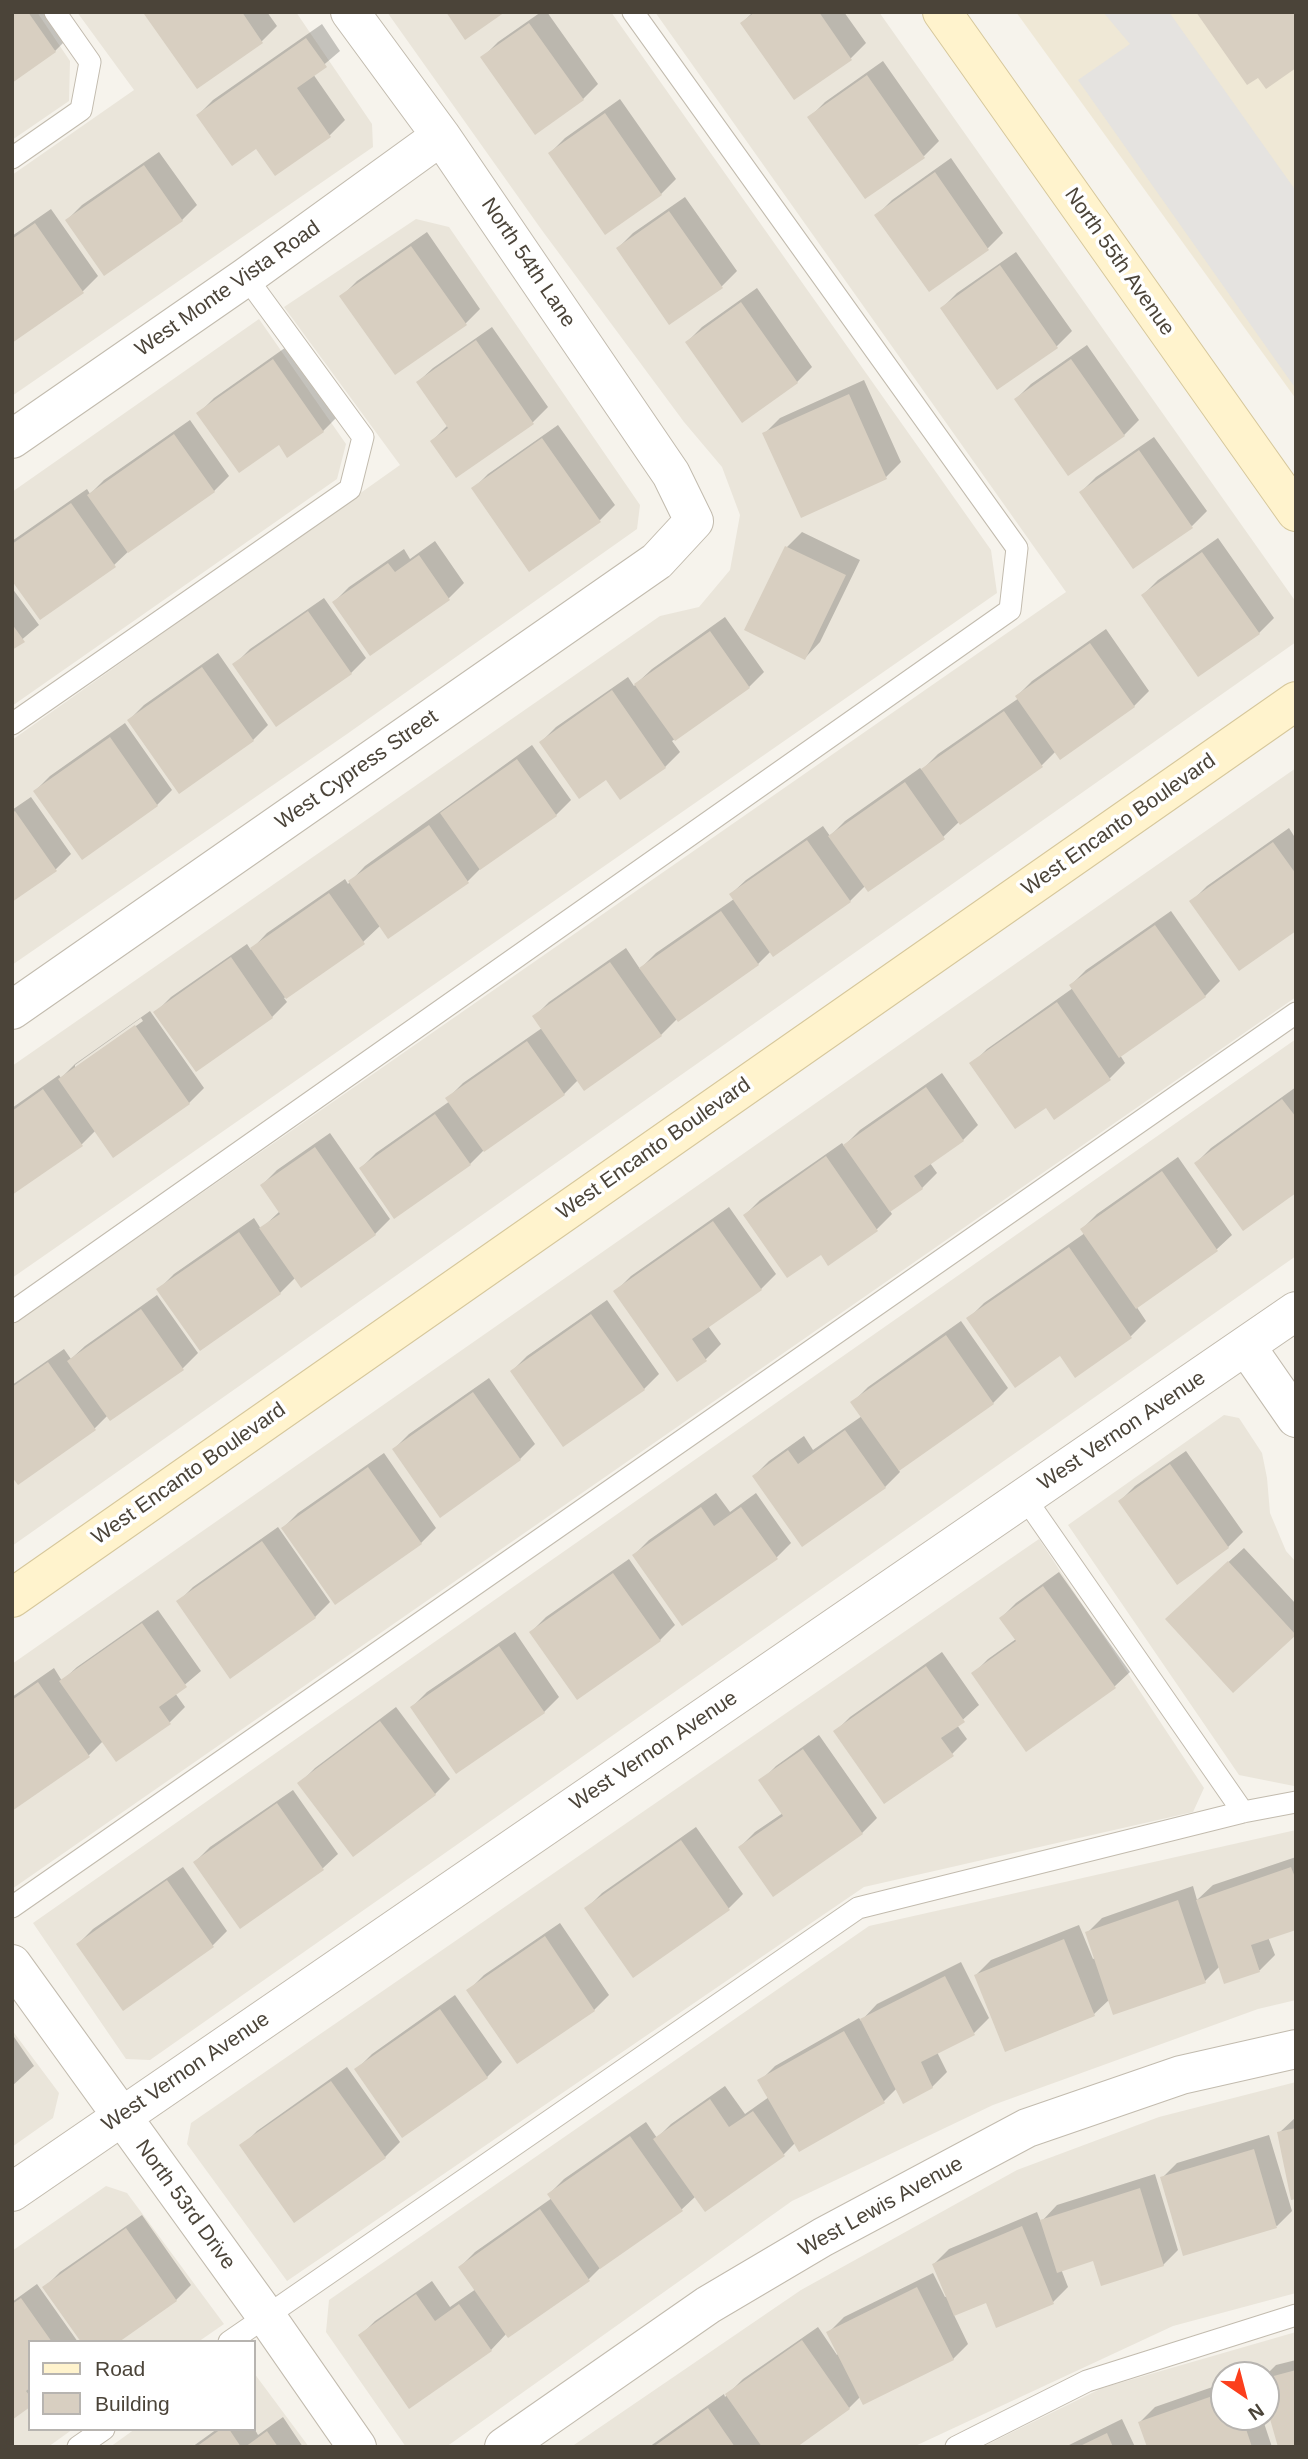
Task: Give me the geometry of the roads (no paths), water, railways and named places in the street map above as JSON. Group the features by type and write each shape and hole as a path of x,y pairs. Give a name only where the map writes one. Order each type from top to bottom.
{"street":[{"name":"North 54th Lane","path":"350,12 441,136 671,474 694,521"},
{"name":"North 55th Avenue","path":"942,12 1296,512"},
{"name":"West Monte Vista Road","path":"12,439 246,277 441,136"},
{"name":"West Cypress Street","path":"12,1010 657,561 694,521"},
{"name":"West Encanto Boulevard","path":"12,1598 1296,701"},
{"name":"West Vernon Avenue","path":"12,2192 1296,1311"},
{"path":"1246,1346 1296,1418"},
{"name":"North 53rd Drive","path":"12,1964 357,2447"},
{"name":"West Lewis Avenue","path":"503,2447 708,2305 823,2237 1027,2128 1181,2075 1296,2049"}],"lane":[{"path":"12,158 81,110 90,62 55,12"},
{"path":"12,1312 1010,610 1017,548 633,12"},
{"path":"12,724 350,489 363,437 246,277"},
{"path":"12,1907 1296,1013"},
{"path":"1025,1497 1243,1812"},
{"path":"232,2340 858,1908 1243,1812 1296,1802"},
{"path":"956,2447 1087,2381 1296,2315"},
{"path":"78,2447 100,2431"}]}
